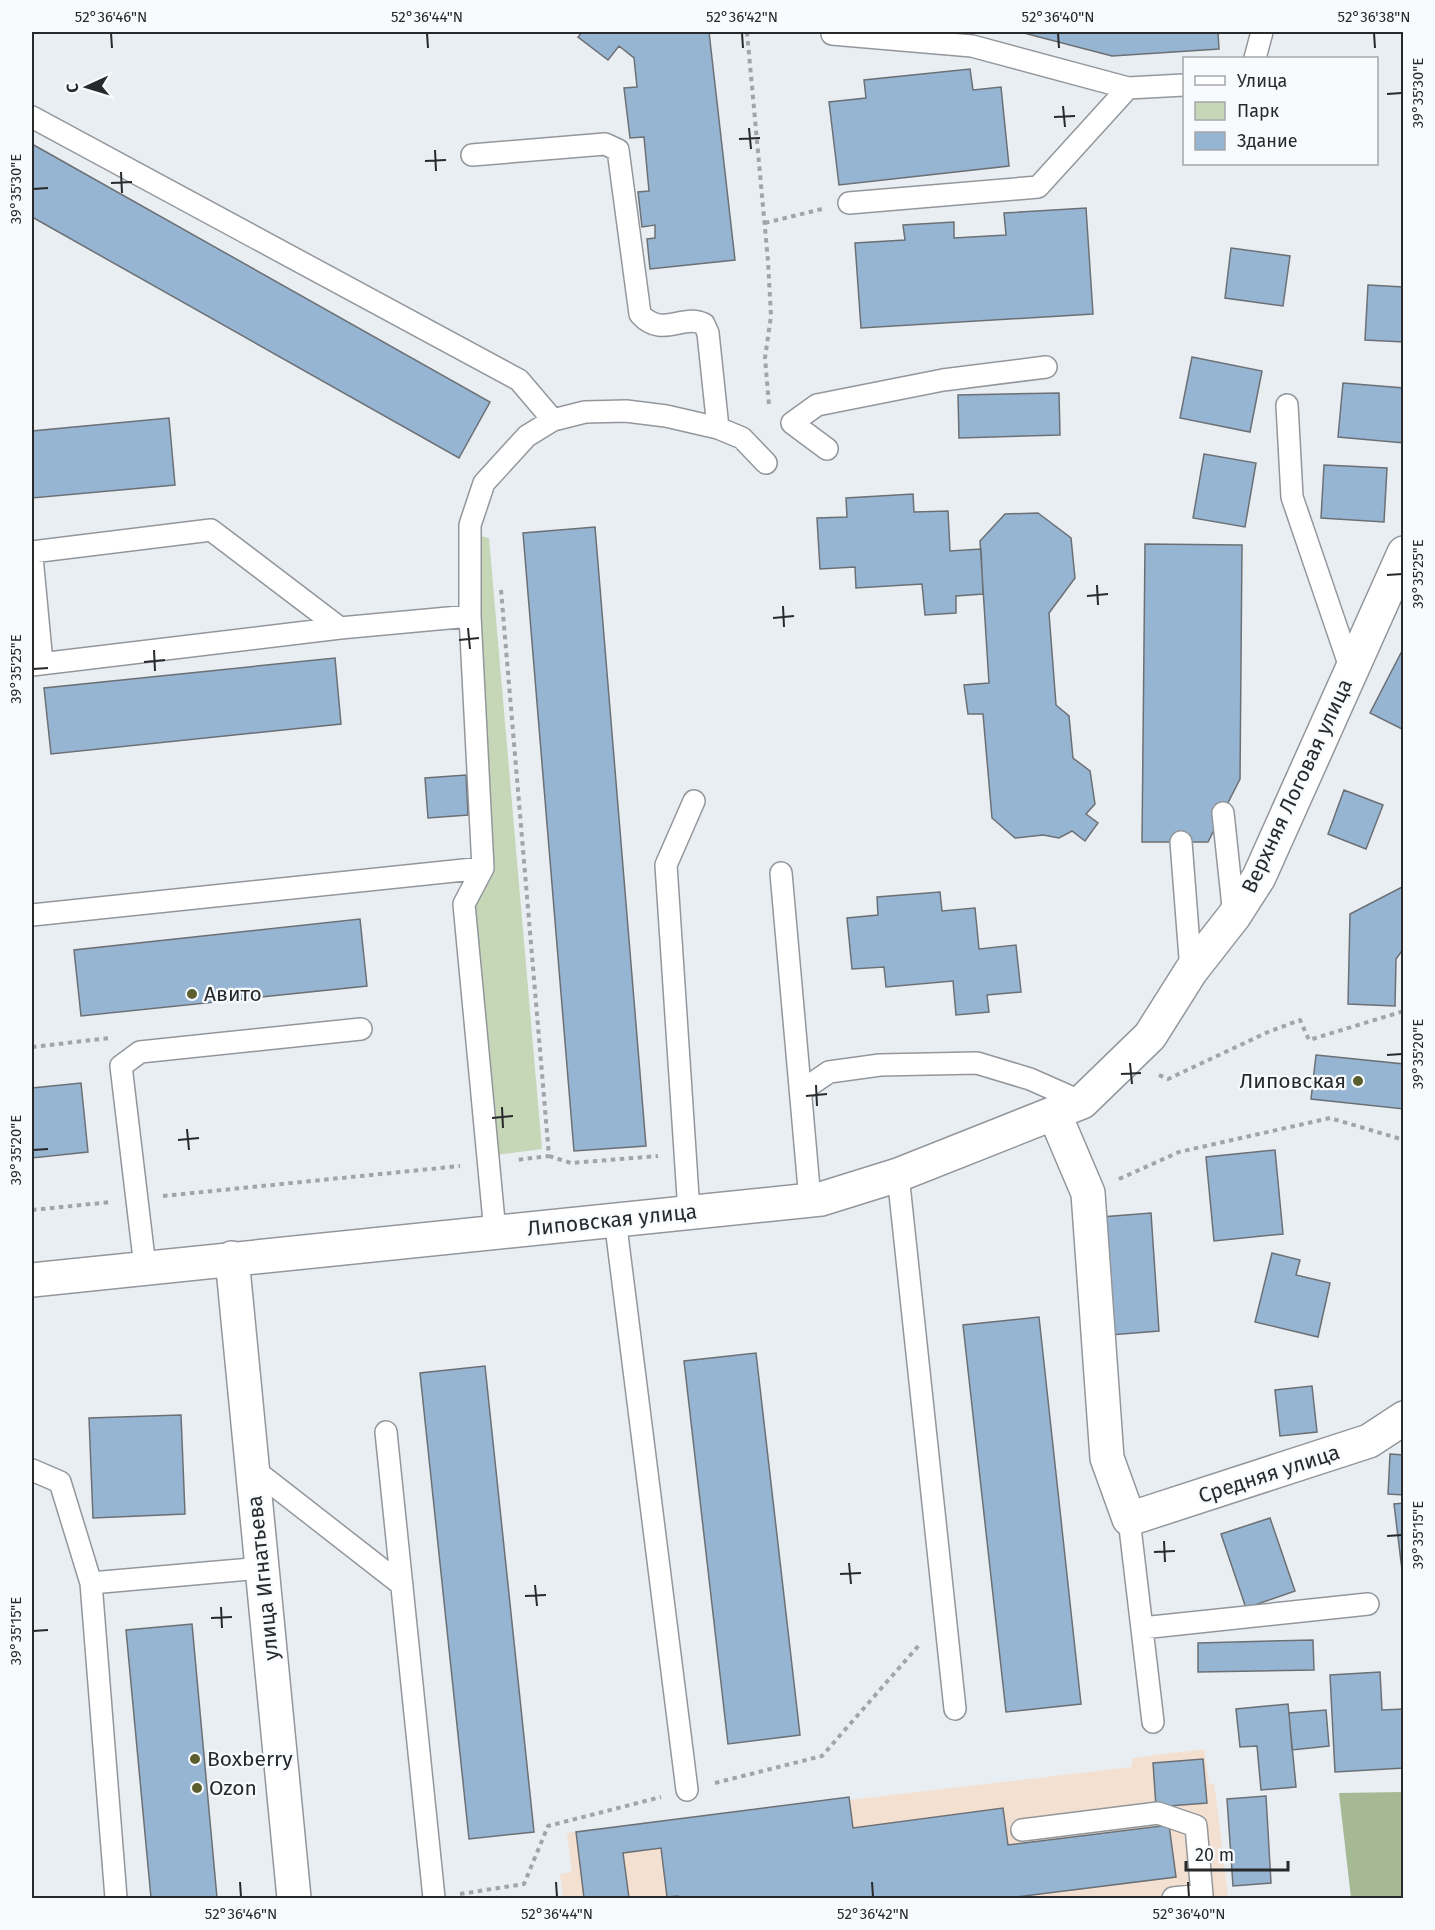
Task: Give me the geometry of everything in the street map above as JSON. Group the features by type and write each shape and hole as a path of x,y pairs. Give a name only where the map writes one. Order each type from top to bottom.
{"street":[{"name":"Верхняя Логовая улица","path":"1150,1036 1191,971 1234,916 1259,877 1404,553"},
{"name":"Липовская улица","path":"32,1280 821,1199 898,1175 1068,1107 1124,1062 1150,1036"},
{"path":"1068,1107 1088,1193 1107,1458 1129,1519"},
{"name":"улица Игнатьева","path":"232,1258 294,1899"},
{"name":"Средняя улица","path":"1129,1519 1369,1441 1404,1418"}],"lane":[{"path":"1255,57 1262,32"},
{"path":"832,34 972,46 1128,88 1183,85"},
{"path":"849,202 1038,187 1128,88"},
{"path":"32,117 519,380 553,420"},
{"path":"472,155 605,144 618,150 640,314 647,322 663,326 699,321 704,324 708,333 718,428"},
{"path":"827,449 792,423 817,405 943,380 1046,367"},
{"path":"1287,405 1292,497 1351,670"},
{"path":"495,1232 464,904 483,868 470,616 470,525 484,483 526,435 553,420 585,412 626,411 666,416 718,428 742,438 766,463"},
{"path":"32,552 211,530 340,628"},
{"path":"32,557 37,664 340,628 470,616"},
{"path":"689,1212 666,864 694,801"},
{"path":"1223,813 1234,916"},
{"path":"1181,842 1191,971"},
{"path":"32,915 483,868"},
{"path":"780,873 810,1200"},
{"path":"145,1268 121,1066 140,1052 361,1029"},
{"path":"801,1091 829,1072 880,1065 977,1063 1030,1079 1068,1107"},
{"path":"898,1175 956,1709"},
{"path":"615,1219 687,1790"},
{"path":"386,1432 434,1899"},
{"path":"252,1468 402,1585"},
{"path":"32,1470 60,1482 91,1583 116,1899"},
{"path":"1129,1519 1153,1722"},
{"path":"91,1583 262,1568"},
{"path":"1142,1628 1368,1604"},
{"path":"1022,1830 1158,1813 1196,1826 1202,1895 1173,1899"}],"path":[{"path":"747,32 765,223 771,316 765,358 770,407"},
{"path":"765,223 849,202"},
{"path":"501,590 549,1156"},
{"path":"1124,1062 1168,1079 1268,1032 1300,1020 1310,1040 1404,1011"},
{"path":"32,1047 118,1037 121,1066"},
{"path":"1088,1193 1179,1152 1330,1118 1404,1140"},
{"path":"32,1210 549,1156 571,1162 685,1154"}],"shaded area":[{"path":"1204,1749 1209,1784 1214,1784 1216,1796 1228,1898 563,1898 560,1874 572,1872 567,1833 1132,1767 1132,1758"}],"green space":[{"path":"476,535 489,538 542,1149 496,1155 473,907"},
{"path":"1403,1792 1403,1898 1351,1898 1339,1793"}],"building":[{"path":"582,32 709,32 735,260 650,269 647,239 655,238 655,225 642,227 638,192 649,191 644,137 630,138 624,88 637,87 634,58 619,46 608,60 578,37"},
{"path":"1020,32 1218,32 1219,49 1112,56"},
{"path":"970,69 973,90 1001,87 1009,166 839,185 829,102 866,98 864,80"},
{"path":"32,144 490,402 459,458 32,217"},
{"path":"1086,208 1093,314 861,328 855,243 905,240 903,225 954,222 954,238 1006,235 1004,213"},
{"path":"1231,248 1290,256 1283,306 1225,298"},
{"path":"1368,285 1404,287 1404,342 1365,340"},
{"path":"1192,357 1262,371 1250,432 1180,418"},
{"path":"1343,383 1404,388 1404,443 1338,437"},
{"path":"1059,393 1060,435 959,438 958,395"},
{"path":"169,418 175,485 32,498 32,431"},
{"path":"1204,454 1256,463 1245,527 1193,518"},
{"path":"1324,465 1387,468 1384,522 1321,518"},
{"path":"913,494 914,512 948,511 950,551 981,549 983,594 956,596 956,613 925,615 922,584 856,588 855,567 820,569 817,518 847,517 846,498"},
{"path":"1038,513 1071,538 1075,578 1049,613 1056,705 1069,716 1073,758 1090,771 1095,804 1086,814 1098,823 1085,841 1072,831 1059,838 1043,835 1015,838 992,818 983,714 968,714 964,685 989,683 980,541 1005,514"},
{"path":"595,527 646,1146 574,1151 523,533"},
{"path":"1145,544 1242,545 1240,779 1208,842 1142,842"},
{"path":"1404,647 1404,730 1370,713"},
{"path":"335,658 341,724 51,754 44,688"},
{"path":"466,775 468,815 428,818 425,778"},
{"path":"1344,790 1383,805 1366,849 1328,834"},
{"path":"1404,886 1404,948 1396,959 1395,1006 1348,1004 1350,914"},
{"path":"940,892 942,911 975,908 979,949 1016,945 1021,992 987,995 989,1012 956,1015 953,981 886,987 884,967 852,969 847,918 878,915 877,897"},
{"path":"360,919 367,986 81,1016 74,950"},
{"name":"Липовская","path":"1316,1055 1404,1064 1404,1109 1311,1099"},
{"path":"81,1083 88,1152 32,1158 32,1088"},
{"path":"1275,1150 1283,1234 1214,1241 1206,1157"},
{"path":"1151,1213 1159,1331 1110,1335 1101,1217"},
{"path":"1272,1253 1300,1260 1296,1275 1330,1283 1318,1337 1255,1322"},
{"path":"1039,1317 1081,1704 1006,1712 963,1325"},
{"path":"756,1353 800,1735 728,1744 684,1361"},
{"path":"485,1366 534,1832 469,1839 420,1373"},
{"path":"1312,1386 1317,1432 1280,1436 1275,1390"},
{"path":"181,1415 185,1514 93,1518 89,1418"},
{"path":"1390,1454 1404,1455 1404,1495 1388,1494"},
{"path":"1404,1503 1404,1570 1402,1570 1394,1504"},
{"path":"1270,1518 1295,1591 1246,1608 1221,1534"},
{"path":"192,1624 217,1898 151,1898 126,1630"},
{"path":"1313,1640 1314,1670 1198,1672 1198,1643"},
{"path":"1380,1672 1382,1710 1404,1709 1404,1768 1335,1772 1330,1675"},
{"path":"1288,1704 1296,1787 1261,1790 1257,1746 1240,1747 1236,1709"},
{"path":"1326,1710 1329,1746 1292,1750 1289,1713"},
{"path":"1203,1759 1207,1803 1156,1807 1153,1763"},
{"path":"1266,1796 1271,1883 1233,1886 1227,1799"},
{"path":"849,1797 853,1828 1003,1808 1008,1845 1169,1825 1176,1877 1008,1898 678,1898 678,1896 667,1897 661,1848 623,1853 629,1898 584,1898 576,1832"}],"place":[{"name":"Авито","path":"192,994"},
{"name":"Липовская","path":"1358,1081"},
{"name":"Boxberry","path":"195,1759"},
{"name":"Ozon","path":"197,1788"}]}
